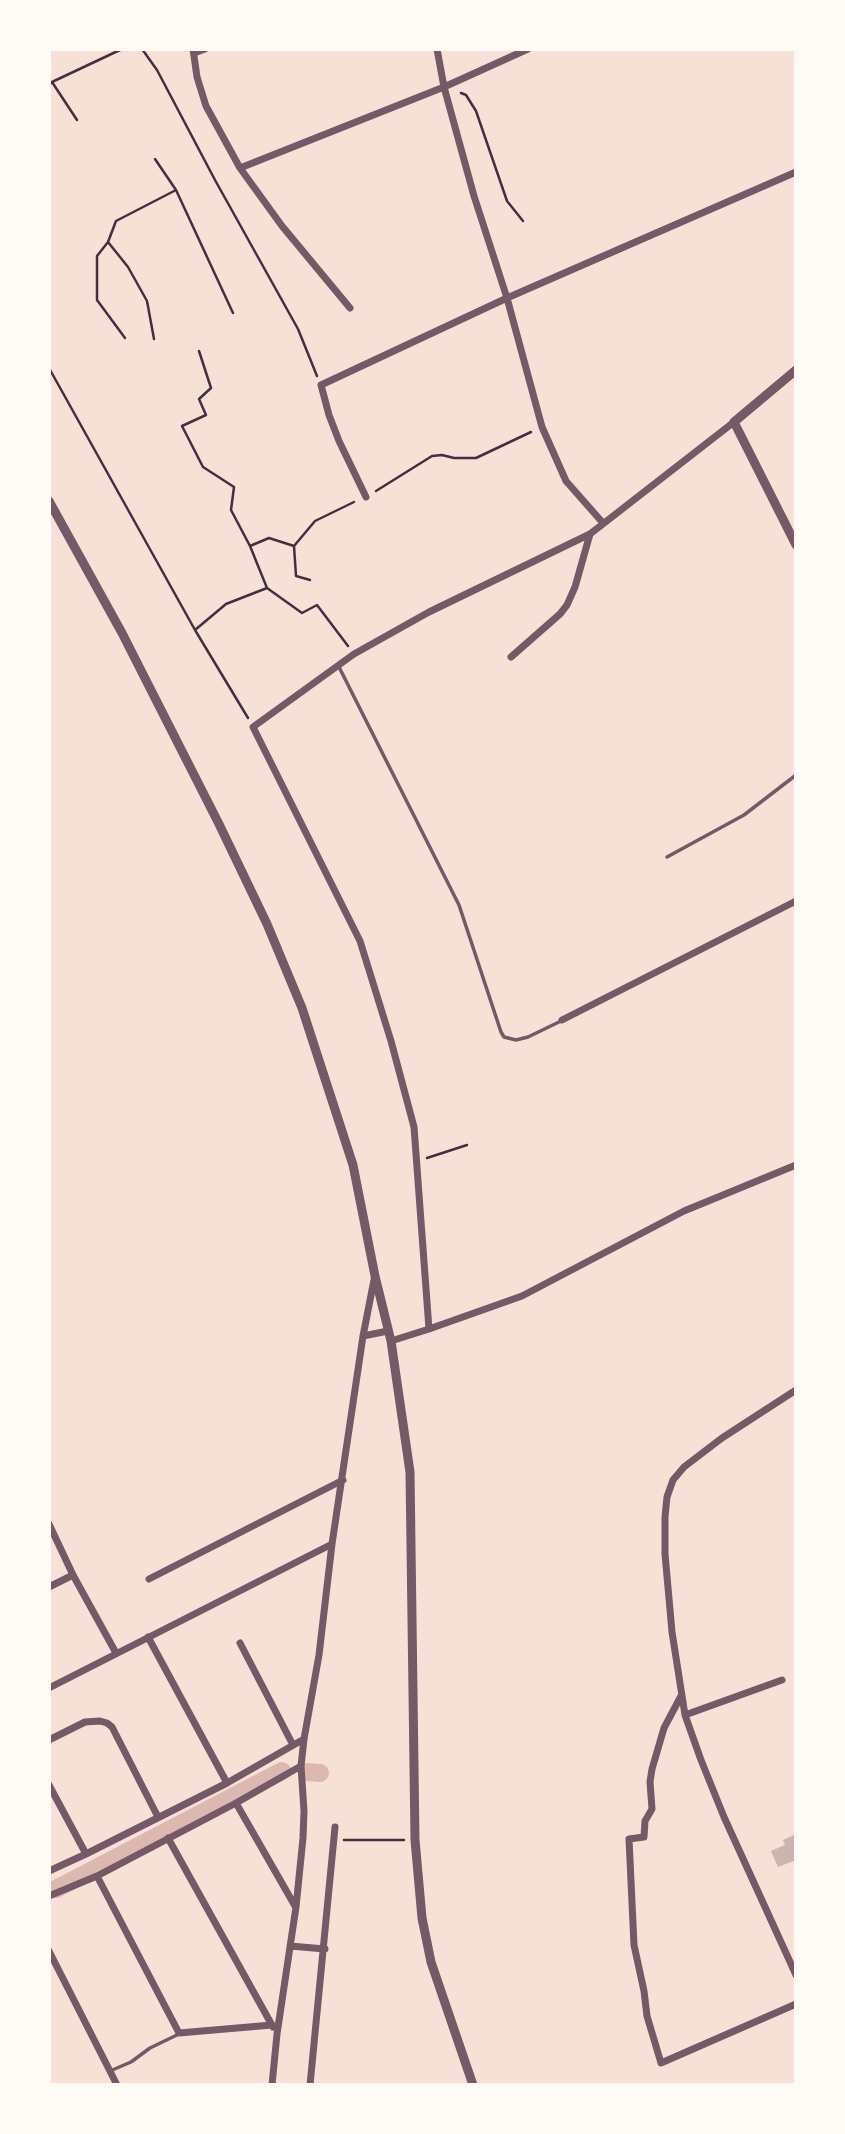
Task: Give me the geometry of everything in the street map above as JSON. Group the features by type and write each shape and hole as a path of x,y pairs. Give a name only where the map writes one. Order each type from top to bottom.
{"street":[{"path":"205,49 193,51 197,77 206,106 240,168 282,226 350,308"},
{"path":"437,49 444,87 474,196 507,298 542,426 566,481 603,523"},
{"path":"240,168 444,87 528,49"},
{"path":"366,497 338,441 321,385 507,298 796,172"},
{"path":"429,1329 414,1127 391,1041 360,942 253,727 354,654 429,612 590,534 796,370"},
{"path":"734,422 796,545"},
{"path":"49,501 52,512 122,634 267,924 302,1008 353,1165 391,1341 410,1472 415,1840 422,1918 431,1962 472,2085"},
{"path":"511,657 567,605 590,534"},
{"path":"562,1020 796,901"},
{"path":"391,1341 529,1292 684,1211 796,1165"},
{"path":"272,2085 296,1907 304,1811 301,1766 304,1739 319,1655 332,1544 363,1336 375,1276"},
{"path":"363,1336 388,1331"},
{"path":"796,1390 722,1438 684,1467 673,1480 667,1497 665,1517 671,1632 685,1715 724,1816 796,1975"},
{"path":"149,1579 342,1480"},
{"path":"49,1524 73,1575 116,1653"},
{"path":"49,1688 332,1544"},
{"path":"49,1587 73,1575"},
{"path":"148,1637 227,1783"},
{"path":"240,1643 293,1745"},
{"path":"685,1715 782,1680"},
{"path":"681,1696 664,1728 652,1769 652,1809 645,1821 644,1837 629,1839 634,1945 647,2016 661,2063 796,2004"},
{"path":"49,1740 85,1722 100,1721 112,1727 158,1817"},
{"path":"49,1871 227,1783 304,1739"},
{"path":"49,1896 97,1876 301,1766"},
{"path":"49,1785 86,1854"},
{"path":"236,1803 296,1907"},
{"path":"310,2085 335,1827"},
{"path":"168,1838 277,2034"},
{"path":"97,1876 179,2033 272,2025"},
{"path":"290,1946 325,1949"},
{"path":"49,1951 117,2085"}],"lane":[{"path":"338,665 459,905 496,1021 504,1037 516,1040 528,1037 562,1020"},
{"path":"667,856 744,815 796,775"},
{"path":"110,2071 131,2062 150,2048 179,2033"}],"path":[{"path":"77,120 51,84 122,49"},
{"path":"142,49 157,70 298,330 321,385"},
{"path":"444,87 466,95 476,111 507,201 523,221"},
{"path":"155,159 176,190 233,313"},
{"path":"125,338 97,300 97,256 108,242 116,221 176,190"},
{"path":"108,242 128,267 147,301 154,339"},
{"path":"199,351 211,388 199,399 206,415 182,426 203,467 234,487 231,510 250,545 267,588 302,613 317,605 354,654"},
{"path":"49,368 195,630 253,727"},
{"path":"310,580 296,576 294,545 315,521 366,497 432,456 476,458 542,426"},
{"path":"250,545 269,538 294,545"},
{"path":"195,630 226,604 267,588"},
{"path":"417,1161 467,1144"},
{"path":"333,1840 415,1840"}],"building":[{"path":"796,1834 796,1860 778,1867 771,1851 785,1845 783,1840"}],"waterway":[{"path":"56,1889 282,1771"},
{"path":"307,1772 320,1773"}]}
